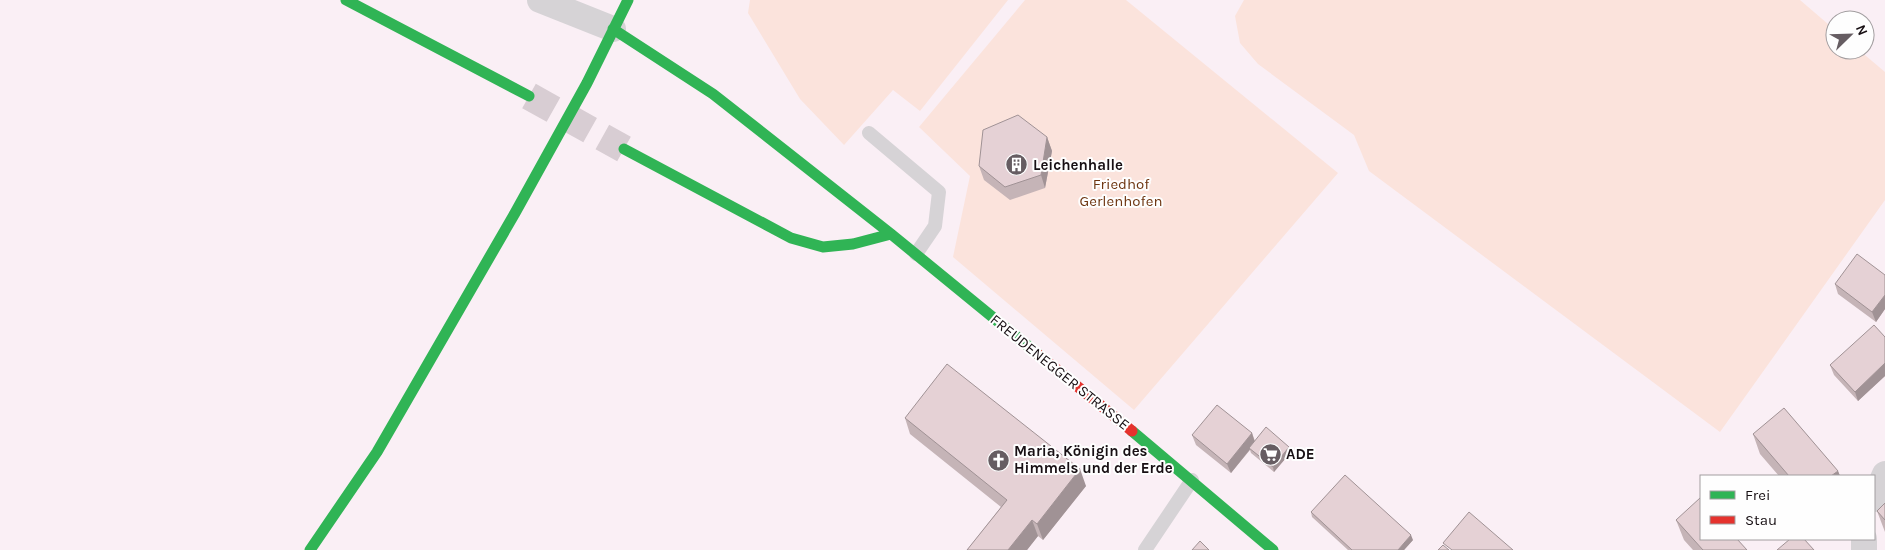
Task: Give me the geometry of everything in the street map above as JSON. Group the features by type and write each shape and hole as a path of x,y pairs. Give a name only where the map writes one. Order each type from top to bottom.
{"street":[{"path":"346,0 348,4 529,96"},
{"name":"FREUDENEGGER STRASSE","path":"540,0 613,29 713,94 916,254 1192,480 1273,550"},
{"path":"310,550 376,452 551,150 628,0"},
{"path":"624,149 791,238 823,247 853,244 891,234"},
{"path":"1875,497 1885,474"}],"lane":[{"path":"869,133 938,192 935,226 916,254"},
{"path":"1145,550 1192,480"}],"green space":[{"path":"750,0 1008,0 920,111 893,90 844,145 800,99 748,13"},
{"name":"Friedhof Gerlenhofen","path":"1025,0 1126,0 1338,173 1134,410 953,257 970,176 919,127"},
{"path":"1244,0 1800,0 1825,21 1825,60 1871,60 1885,72 1885,200 1720,432 1369,171 1354,135 1258,64 1240,43 1235,16"}],"building":[{"name":"Leichenhalle","path":"1018,115 1047,137 1041,175 1005,187 979,166 983,130"},
{"path":"1857,254 1885,275 1885,295 1872,312 1835,284"},
{"path":"1874,325 1885,337 1885,363 1855,392 1830,365"},
{"name":"Maria, Königin des Himmels und der Erde","path":"947,364 1080,469 1037,524 1032,520 1008,550 967,550 1007,500 905,418"},
{"path":"1217,405 1252,433 1227,464 1192,435"},
{"path":"1784,408 1838,471 1832,475 1788,475 1753,434"},
{"path":"1266,427 1289,447 1273,467 1249,448"},
{"path":"1345,475 1411,535 1398,550 1352,550 1311,512"},
{"path":"1700,498 1700,540 1738,540 1747,550 1703,550 1676,520"},
{"path":"1885,503 1885,520 1877,511"},
{"path":"1469,512 1513,550 1452,550 1443,543"},
{"path":"1789,540 1805,540 1814,550 1777,550"},
{"path":"1200,541 1209,550 1192,550"},
{"path":"1443,545 1449,550 1438,550"}],"tunnel":[{"path":"529,96 624,149"}],"traffic: fast":[{"path":"346,0 529,96"},
{"path":"310,550 377,452 515,213 587,83 628,0"},
{"path":"613,29 713,94 891,234 1039,355"},
{"path":"624,149 791,238 823,247 853,244 891,234"},
{"path":"1132,431 1273,550"}],"traffic: jam":[{"path":"1039,355 1132,431"}],"place":[{"name":"Leichenhalle","path":"1017,165"},
{"name":"ADE","path":"1270,454"},
{"name":"Maria, Königin des Himmels und der Erde","path":"998,460"}]}
